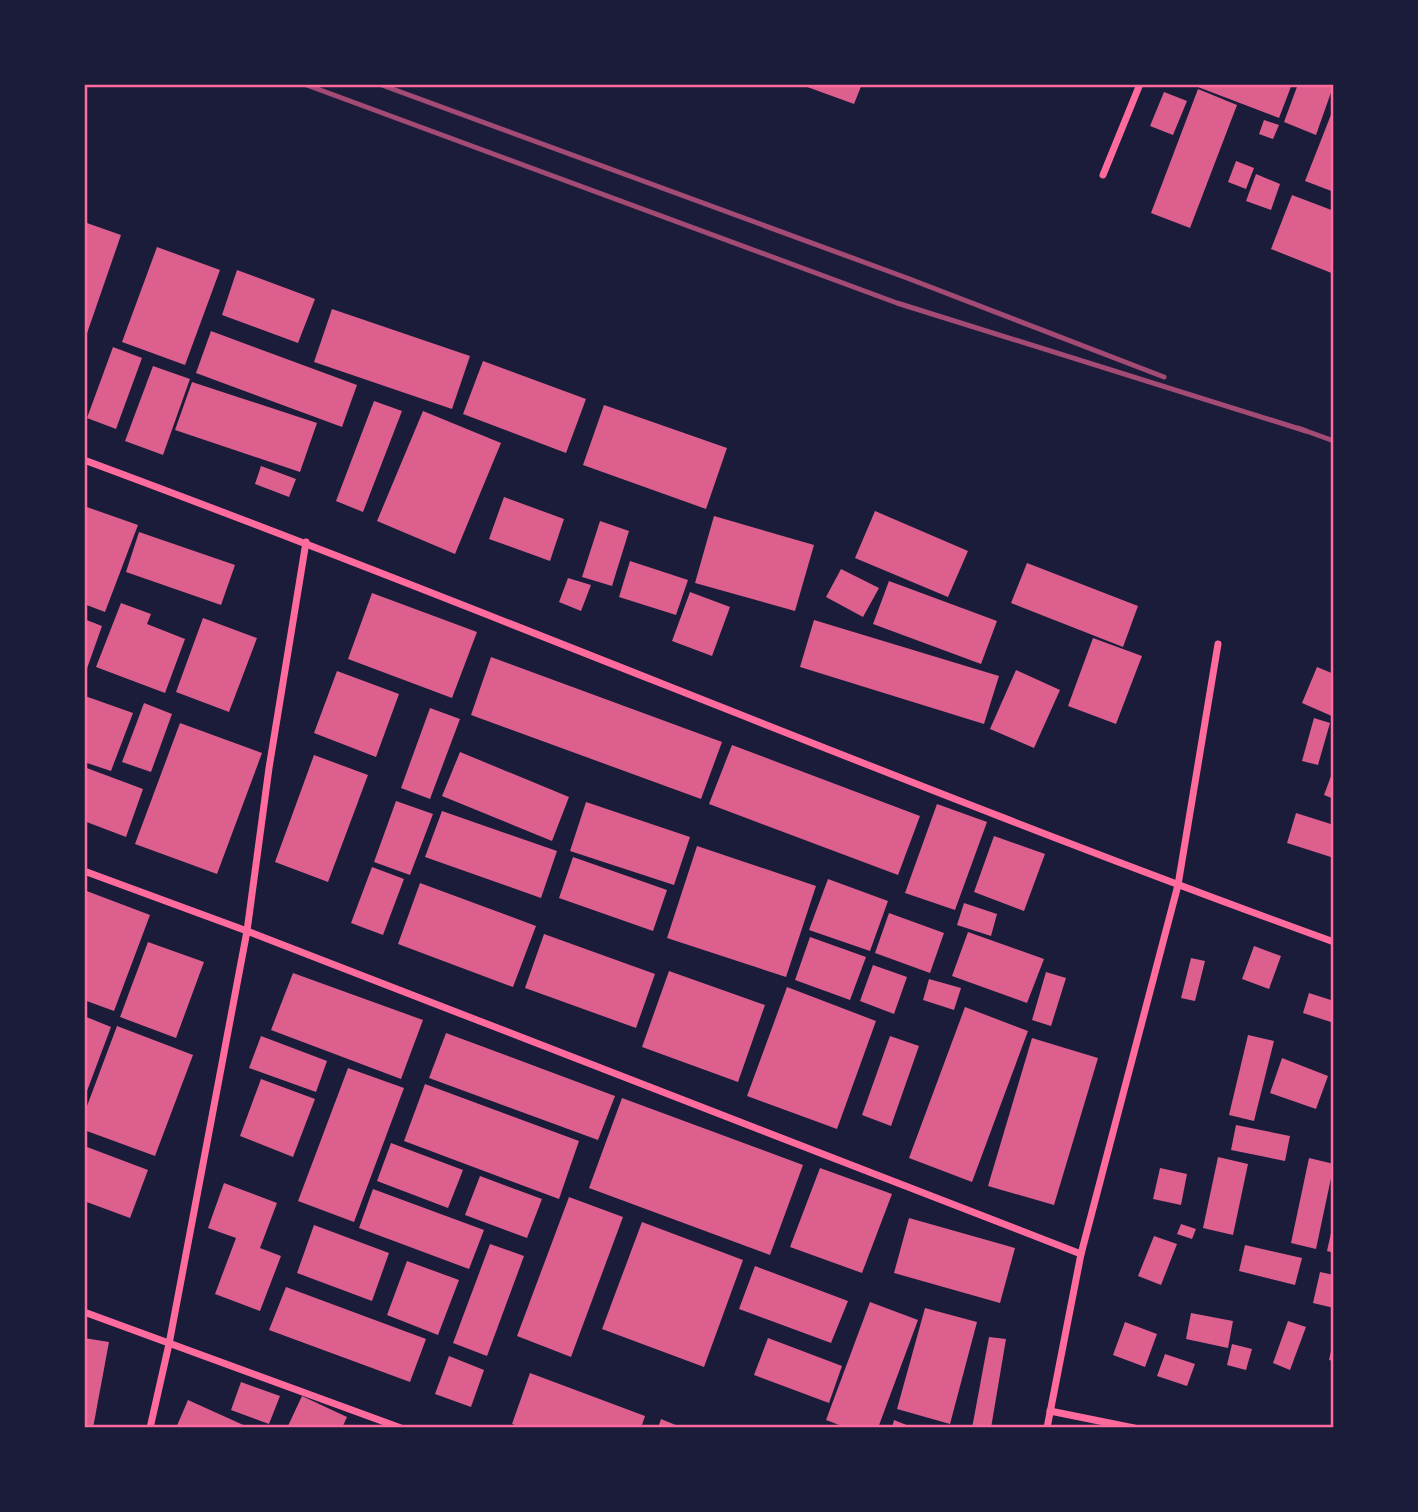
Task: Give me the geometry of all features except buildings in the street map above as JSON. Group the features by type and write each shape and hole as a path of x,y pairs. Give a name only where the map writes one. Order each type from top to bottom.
{"street":[{"path":"1103,175 1140,84"},
{"path":"84,460 306,542 1178,885 1334,942"},
{"path":"150,1428 169,1344 247,931 269,768 306,542"},
{"path":"1047,1428 1081,1254 1178,885 1218,644"},
{"path":"84,871 247,931 1081,1254"},
{"path":"84,1312 401,1428"},
{"path":"1050,1411 1134,1428"}],"railway":[{"path":"304,84 897,303 1306,431"},
{"path":"379,84 907,278 1164,377"},
{"path":"1298,428 1334,441"}]}
